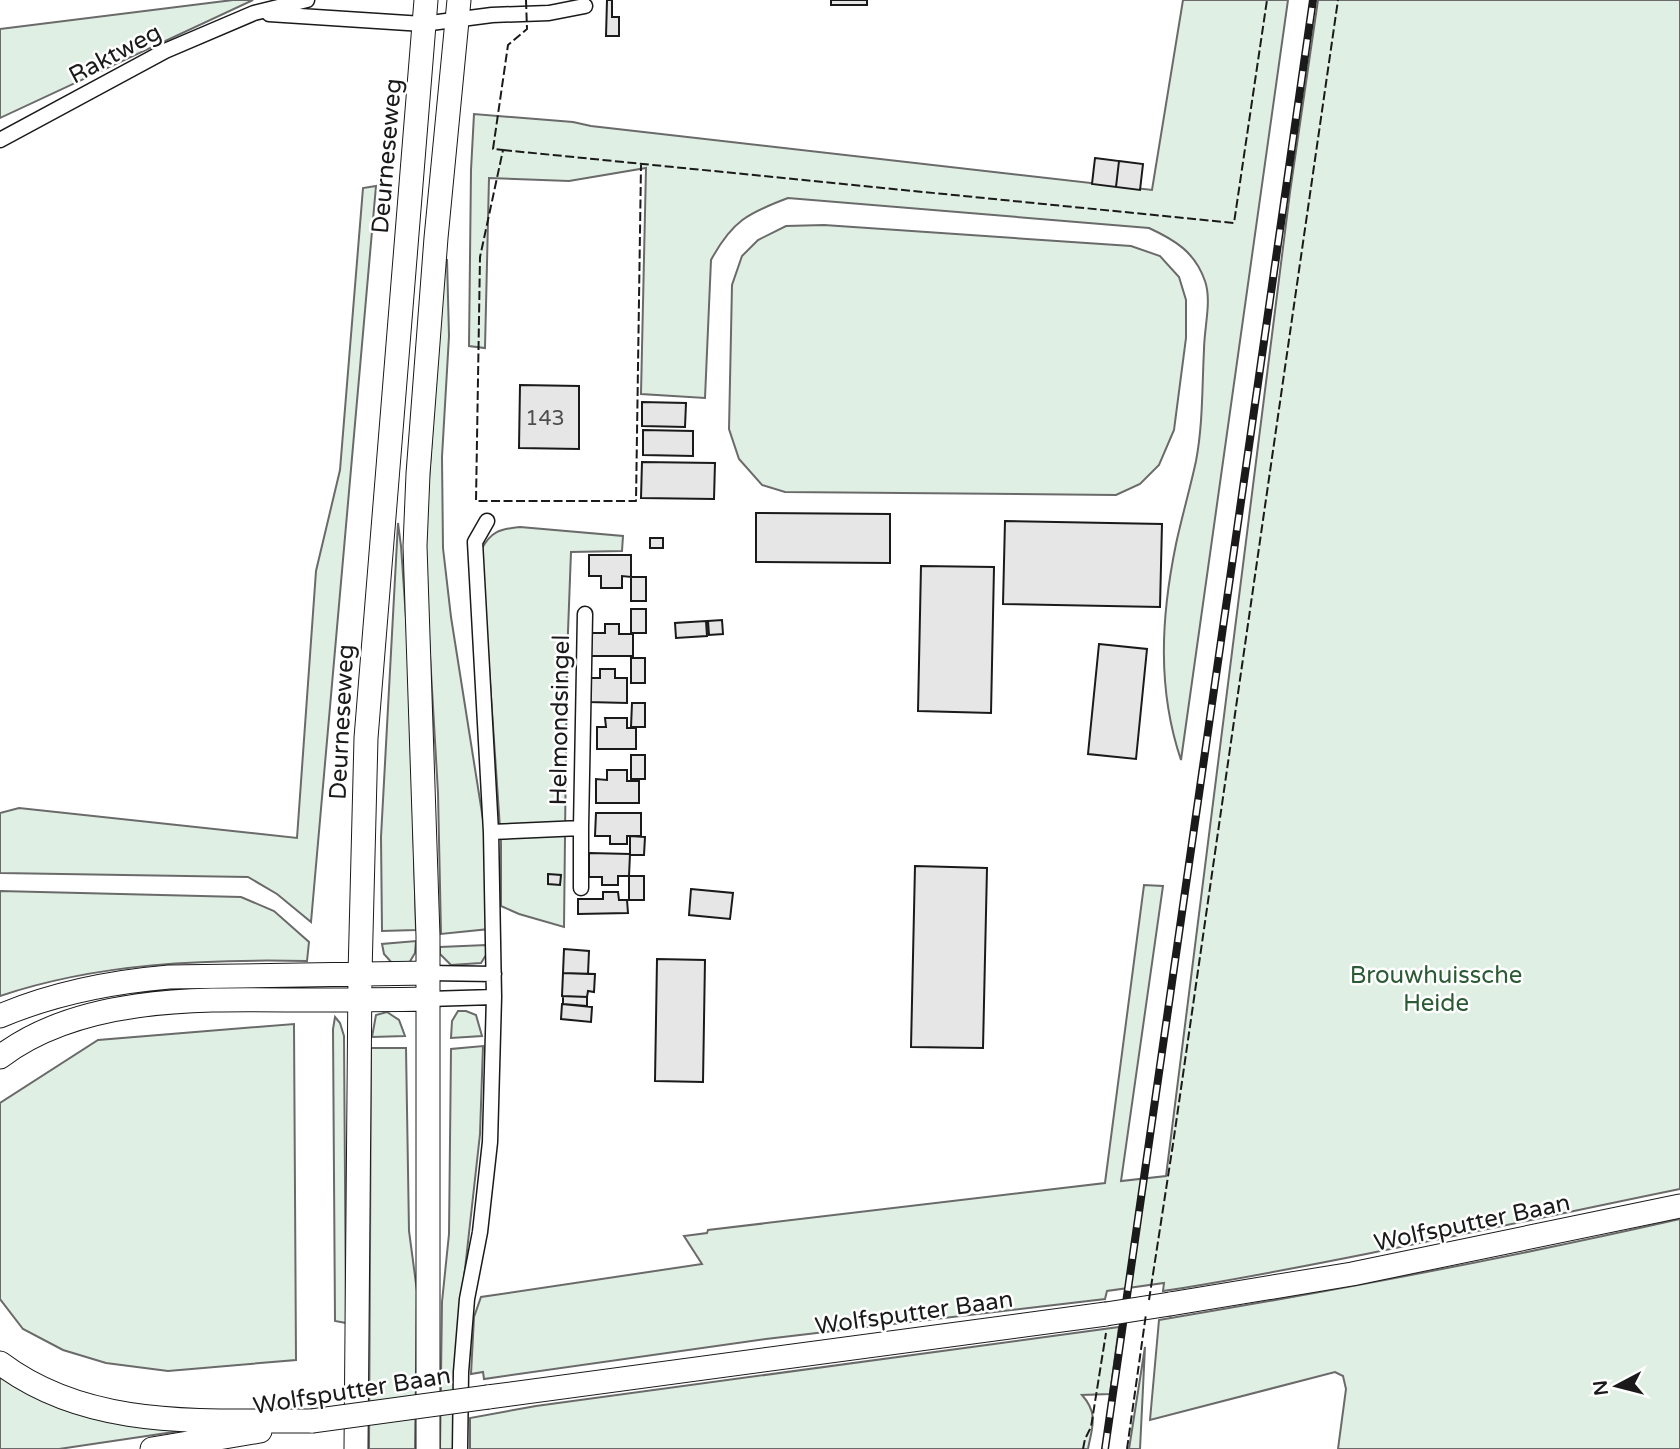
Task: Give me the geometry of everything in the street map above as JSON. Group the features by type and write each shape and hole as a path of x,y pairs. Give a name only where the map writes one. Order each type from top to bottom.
{"main road":[{"name":"Deurneseweg","path":"356,1449 360,974 366,738 426,0"},
{"path":"428,1449 426,818 415,545 435,251 458,11"},
{"path":"0,1016 66,993 144,979 428,974"},
{"path":"0,1057 27,1039 51,1029 101,1013 146,1004 201,1000 428,999"},
{"name":"Wolfsputter Baan","path":"152,1449 312,1421 1170,1304 1352,1274 1680,1206"},
{"path":"0,1363 14,1374 46,1391 113,1413 186,1420 312,1421"},
{"path":"169,1449 194,1443"}],"street":[{"name":"Raktweg","path":"0,140 165,51 254,13 307,0"},
{"path":"414,0 426,0"},
{"path":"458,11 492,15 549,13 585,6 566,0"},
{"name":"Raktweg","path":"254,13 424,24 458,11"},
{"path":"460,1449 461,1372 467,1299 480,1232 490,1142 494,997 491,832 475,542 487,521"},
{"name":"Helmondsingel","path":"581,888 585,614"},
{"name":"Helmondsingel","path":"491,832 581,828"},
{"path":"428,974 494,974"},
{"path":"428,999 494,997"}],"green space":[{"path":"233,0 253,0 0,118 0,29"},
{"path":"1183,0 1288,0 1181,760 1168,707 1165,626 1171,571 1198,447 1208,297 1205,281 1196,262 1183,248 1167,237 1149,228 788,198 742,220 726,236 711,260 705,398 641,394 646,168 569,181 489,178 485,348 469,346 474,114 573,122 1152,190"},
{"name":"Brouwhuissche Heide","path":"1318,0 1680,0 1680,1189 1183,1288 1163,1291 1164,1283 1107,1291 1105,1299 766,1339 484,1379 483,1372 471,1374 474,1317 481,1297 702,1264 684,1236 707,1233 708,1230 1105,1183 1144,885 1163,886 1121,1181 1166,1176 1290,192"},
{"path":"376,186 311,922 277,894 248,877 0,873 0,813 19,808 297,838 316,571 340,470 363,188"},
{"path":"824,225 1131,246 1160,256 1179,277 1186,300 1186,338 1174,430 1159,465 1140,484 1116,495 785,492 762,485 739,459 729,429 732,285 742,256 758,240 786,226"},
{"path":"447,259 449,336 442,457 443,548 451,617 485,832 489,929 441,934 438,793 424,551 443,276"},
{"path":"398,523 409,662 416,930 382,931 381,837"},
{"path":"520,527 623,536 622,551 571,552 564,927 501,906 501,843 481,550 497,532"},
{"path":"0,891 241,897 274,911 309,942 307,961 152,965 75,976 0,996"},
{"path":"416,941 415,953 409,963 392,963 384,954 382,944"},
{"path":"486,945 486,955 481,963 451,965 440,954 440,947"},
{"path":"458,1011 476,1015 482,1036 451,1038 452,1021"},
{"path":"387,1012 399,1020 405,1036 372,1037 376,1015"},
{"path":"335,1017 344,1036 346,1323 335,1321"},
{"path":"294,1024 296,1360 168,1371 106,1363 63,1350 23,1329 0,1299 0,1103 98,1040"},
{"path":"483,1046 480,1134 461,1305 455,1449 440,1449 442,1302 449,1234 451,1049"},
{"path":"371,1048 406,1048 409,1231 417,1291 415,1449 369,1449"},
{"path":"1680,1219 1680,1449 1338,1449 1346,1389 1343,1376 1335,1372 1150,1420 1159,1320 1420,1273"},
{"path":"1119,1327 1110,1394 1082,1395 1091,1408 1092,1415 1088,1449 470,1449 470,1418 536,1406"},
{"path":"1145,1347 1140,1449 1129,1449"},
{"path":"0,1377 60,1408 131,1424 194,1429 59,1449 0,1449"}],"building":[{"path":"607,0 612,0 612,17 619,17 619,36 606,36"},
{"path":"831,0 867,0 867,5 831,5"},
{"path":"1095,158 1119,161 1116,187 1092,184"},
{"path":"1119,161 1143,164 1140,190 1116,187"},
{"path":"520,385 579,386 579,449 519,448"},
{"path":"642,402 686,403 685,427 642,426"},
{"path":"643,430 693,431 693,456 643,455"},
{"path":"642,462 715,463 714,499 641,498"},
{"path":"756,513 890,514 890,563 756,562"},
{"path":"1005,521 1162,524 1160,607 1003,604"},
{"path":"650,538 663,538 663,548 650,548"},
{"path":"589,555 631,555 631,577 622,576 622,588 601,588 601,576 589,576"},
{"path":"921,566 994,567 991,713 918,711"},
{"path":"631,577 646,577 646,601 631,601"},
{"path":"631,609 646,609 646,633 631,633"},
{"path":"722,620 723,634 709,635 708,621"},
{"path":"706,621 707,636 676,638 675,623"},
{"path":"605,624 619,624 619,634 633,634 633,656 590,656 590,633 605,633"},
{"path":"1099,644 1147,649 1136,759 1088,754"},
{"path":"631,658 645,658 645,683 631,683"},
{"path":"600,669 615,669 615,678 627,678 627,703 588,702 588,678 600,678"},
{"path":"632,703 645,703 645,727 631,727"},
{"path":"605,718 627,718 627,728 636,728 636,749 597,749 597,727 606,727"},
{"path":"631,755 645,755 645,779 631,779"},
{"path":"607,770 627,770 627,781 639,781 639,803 596,803 596,779 607,780"},
{"path":"596,813 641,813 641,836 627,836 627,844 610,844 610,836 595,836"},
{"path":"630,836 645,837 644,855 630,855"},
{"path":"589,853 630,854 629,876 618,876 618,885 602,885 602,877 589,877"},
{"path":"915,866 987,868 983,1048 911,1047"},
{"path":"548,874 561,875 560,885 548,884"},
{"path":"629,876 644,876 644,900 629,900"},
{"path":"691,889 733,893 730,919 689,915"},
{"path":"603,892 618,892 619,900 627,900 628,913 578,914 578,899 603,899"},
{"path":"564,949 589,951 588,974 563,973"},
{"path":"657,959 705,960 703,1082 655,1081"},
{"path":"563,973 595,974 594,992 588,991 587,997 562,996"},
{"path":"563,996 587,997 587,1006 563,1004"},
{"path":"562,1004 592,1007 591,1022 561,1019"}],"railway":[{"path":"1105,1449 1313,0"}],"fence":[{"path":"526,0 527,29 508,45 493,149 503,150 480,257 476,501 636,501 641,165"},
{"path":"503,150 1234,223 1267,0"},
{"path":"1149,1300 1338,0"},
{"path":"1127,1449 1146,1314"},
{"path":"1083,1449 1091,1427 1106,1333"}]}
